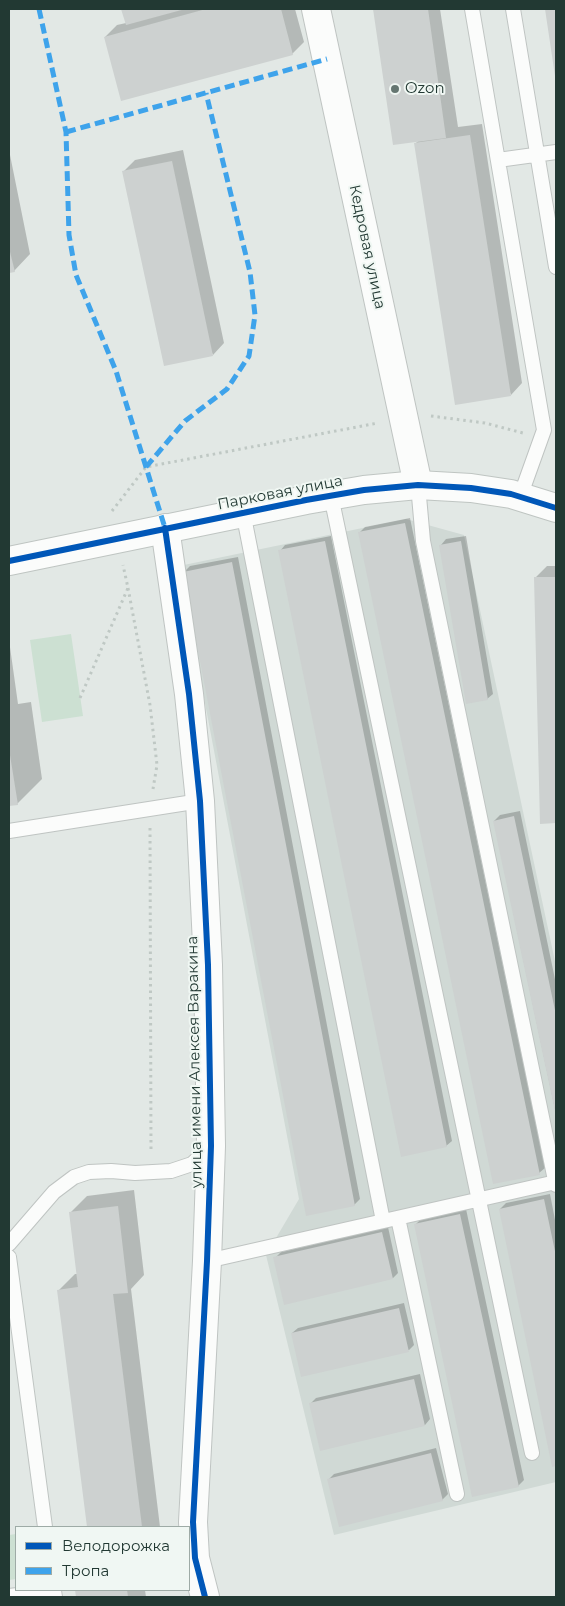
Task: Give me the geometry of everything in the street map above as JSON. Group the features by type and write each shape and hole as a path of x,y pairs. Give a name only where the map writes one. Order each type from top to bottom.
{"street":[{"name":"Кедровая улица","path":"316,9 418,485"},
{"name":"Парковая улица","path":"9,561 243,512 364,490 418,485 471,488 520,497 556,508"},
{"name":"улица имени Алексея Варакина","path":"165,528 189,694 200,801 208,965 211,1146 207,1262 193,1522 195,1558 205,1597"}],"lane":[{"path":"472,9 544,430 520,497"},
{"path":"513,9 556,267"},
{"path":"498,160 556,152"},
{"path":"207,1262 556,1183 423,541 418,485"},
{"path":"331,496 532,1453"},
{"path":"243,512 382,1221"},
{"path":"9,831 200,801"},
{"path":"9,1244 54,1192 74,1177 89,1172 171,1171 192,1164 211,1146"},
{"path":"398,1218 457,1494"},
{"path":"9,1257 45,1526"},
{"path":"9,1596 54,1593"}],"path":[{"path":"112,511 146,467 404,418 432,416 485,423 540,440"},
{"path":"123,564 150,705 157,765 150,809 151,1172"},
{"path":"80,698 128,588"}],"shaded area":[{"path":"406,519 464,535 556,966 556,1482 334,1535 266,1255 299,1199 179,566"}],"green space":[{"path":"71,634 83,716 42,722 30,640"},
{"path":"15,1534 15,1579 9,1580 9,1535"}],"building":[{"path":"121,9 185,9 126,25"},
{"path":"206,9 281,9 293,55 121,101 104,37"},
{"path":"373,9 428,9 446,138 393,145"},
{"path":"545,9 556,9 556,76 555,76"},
{"path":"470,135 511,396 455,405 414,143"},
{"path":"172,161 213,356 164,366 122,171"},
{"path":"9,248 15,272 9,273"},
{"path":"405,523 540,1175 493,1184 358,532"},
{"path":"325,541 447,1147 401,1157 278,550"},
{"path":"461,541 488,700 466,704 439,545"},
{"path":"232,562 355,1206 306,1216 183,572"},
{"path":"534,577 556,577 556,823 540,824"},
{"path":"9,749 18,805 9,806"},
{"path":"514,816 556,1015 556,1116 493,821"},
{"path":"544,1199 556,1256 556,1466 552,1467 499,1209"},
{"path":"118,1206 128,1293 113,1294 142,1526 87,1526 57,1290 78,1287 69,1212"},
{"path":"460,1214 519,1487 472,1497 414,1224"},
{"path":"382,1232 393,1279 284,1305 273,1257"},
{"path":"399,1308 409,1352 301,1377 291,1333"},
{"path":"414,1379 425,1426 320,1451 309,1403"},
{"path":"431,1453 443,1501 339,1527 327,1479"},
{"path":"75,1591 127,1591 128,1597 76,1597"}],"marked path":[{"path":"39,9 66,132 69,235 76,275 116,371 165,528"},
{"path":"66,132 327,59"},
{"path":"146,467 185,421 227,389 249,356 255,315 250,272 206,93"}],"cycle path":[{"path":"9,561 306,500 364,490 418,485 471,488 511,494 556,508"},
{"path":"165,528 189,694 200,801 208,965 211,1146 207,1261 193,1522 195,1558 205,1597"}],"place":[{"name":"Ozon","path":"395,89"}]}
